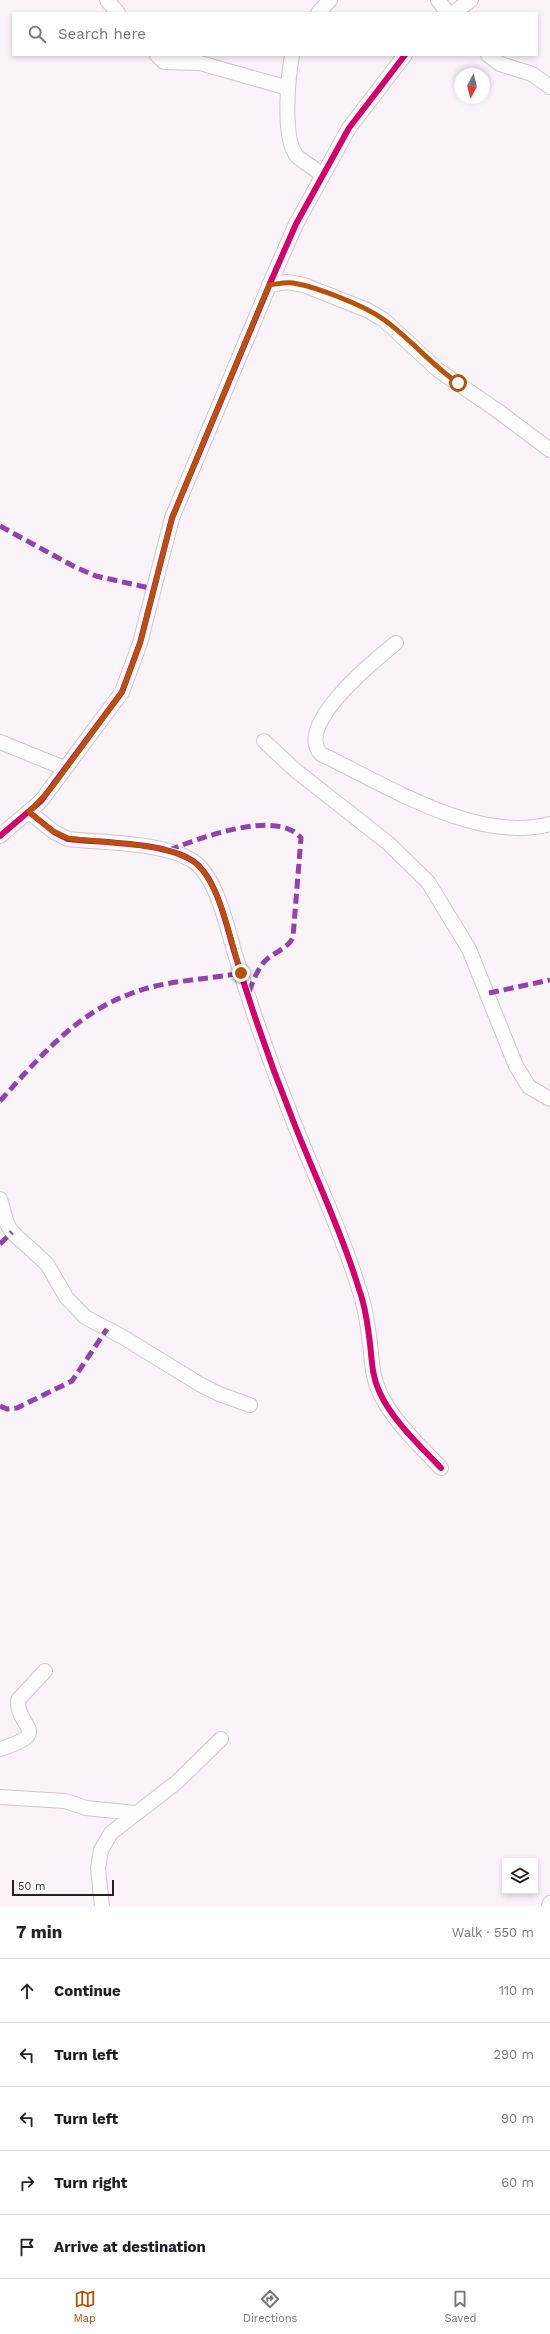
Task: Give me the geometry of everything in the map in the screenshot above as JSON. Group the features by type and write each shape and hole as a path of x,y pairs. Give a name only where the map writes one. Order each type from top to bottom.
{"street":[{"path":"107,0 117,12"},
{"path":"319,12 330,0"},
{"path":"438,0 455,12 471,0"},
{"path":"158,56 164,62 200,63 288,88"},
{"path":"292,56 288,88 289,130 292,149 298,157 322,175"},
{"path":"0,836 41,801 64,768 122,692 132,668 172,518 296,224 349,128 404,56"},
{"path":"489,56 500,64 532,74 550,87"},
{"path":"269,285 288,282 304,285 367,310 384,320 438,370 498,411 550,450"},
{"path":"396,642 347,685 338,696 322,721 314,741 315,748 321,754 446,814 485,826 522,828 550,824"},
{"path":"264,741 295,770 388,843 428,882 470,948 516,1066 528,1087 550,1099"},
{"path":"0,742 64,768"},
{"path":"29,812 54,832 68,838 163,849 180,855 198,865 209,883 226,920 241,973 272,1065 359,1287 370,1337 373,1371 379,1391 386,1404 413,1440 441,1468"},
{"path":"0,1199 7,1224 12,1232 47,1264 66,1297 85,1317 123,1337 201,1385 219,1394 250,1405"},
{"path":"0,1749 23,1741 28,1735 29,1728 19,1706 18,1700 45,1671"},
{"path":"102,1906 98,1868 101,1850 112,1833 135,1813 177,1782 221,1739"},
{"path":"0,1797 65,1801 86,1808 135,1813"}],"marked path":[{"path":"0,526 75,567 96,576 154,589"},
{"path":"169,850 217,833 256,826 274,826 290,829 301,838 293,937 288,945 265,961 255,977 248,995"},
{"path":"0,1101 43,1054 59,1039 92,1013 110,1003 143,989 171,983 241,973"},
{"path":"489,993 550,980"},
{"path":"0,1244 12,1232"},
{"path":"0,1406 7,1409 17,1408 72,1381 107,1329"}],"cycle path":[{"path":"0,836 41,801 122,692 140,643 172,518 296,224 349,128 404,56"},
{"path":"29,812 54,832 68,839 133,844 166,850 181,855 193,861 209,879 225,917 248,997 278,1081 336,1224 362,1298 376,1385 384,1401 398,1422 441,1468"}],"route":[{"path":"241,973 226,920 219,902 215,892 198,865 191,860 163,849 97,842 61,836 29,812 41,801 53,786 64,768 122,692 140,643 172,518 184,485 269,285 288,282 304,285 367,310 384,320 438,370 458,383"}]}
